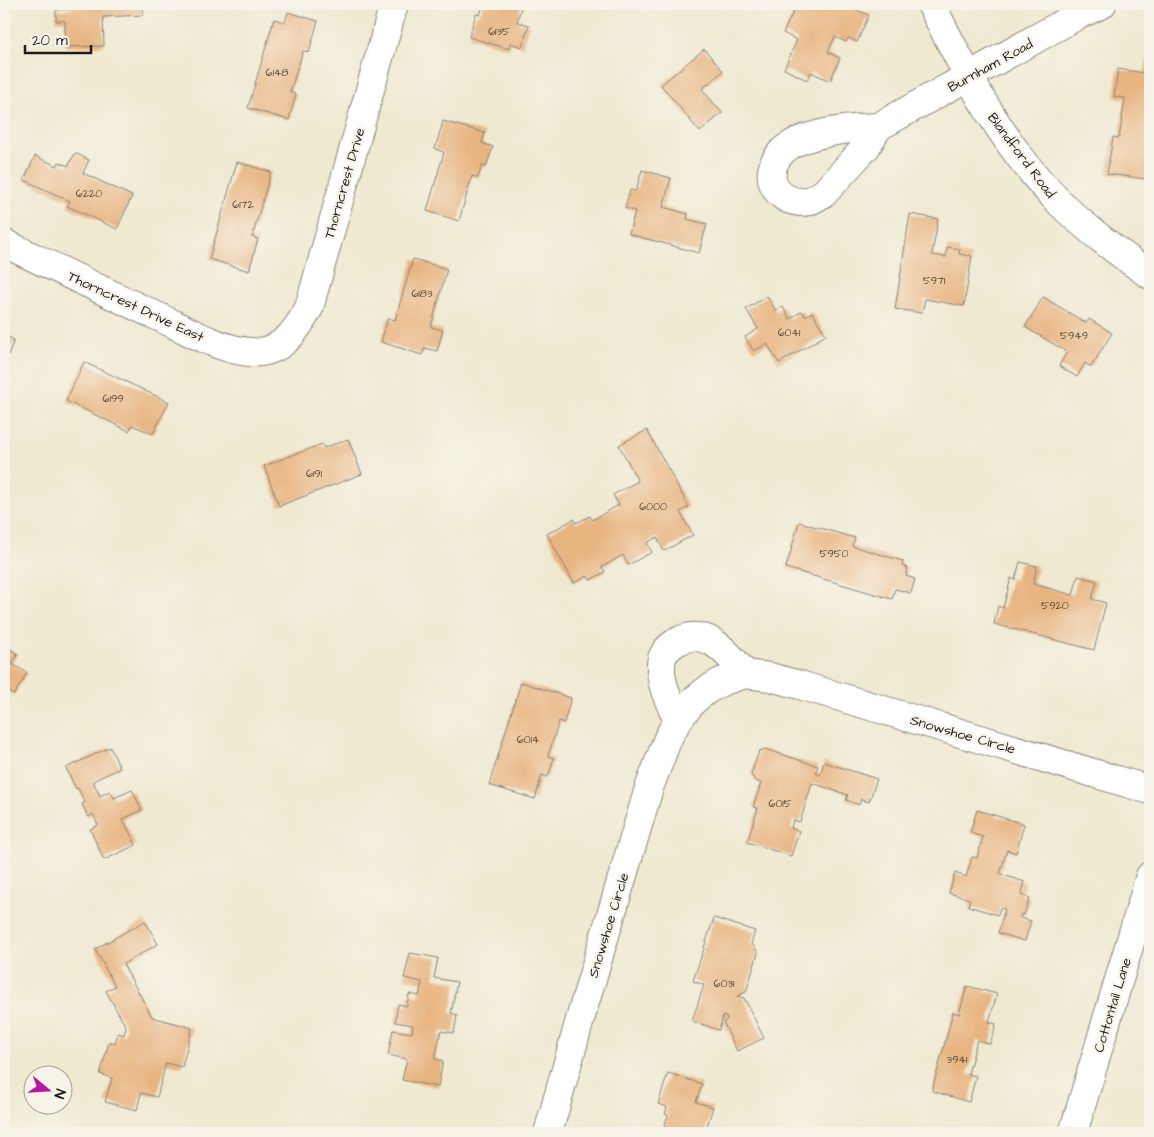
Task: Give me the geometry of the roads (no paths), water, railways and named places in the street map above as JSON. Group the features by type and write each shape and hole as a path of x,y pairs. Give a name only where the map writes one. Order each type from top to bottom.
{"street":[{"name":"Thorncrest Drive","path":"273,349 288,339 300,324 308,308 394,4"},
{"name":"Blandford Road","path":"932,4 968,78 998,128 1057,201 1092,232 1150,275"},
{"name":"Burnham Road","path":"878,127 1078,15 1102,4"},
{"name":"Thorncrest Drive East","path":"4,244 110,295 222,345 243,352 260,352 273,349"},
{"path":"678,720 662,680 661,663 669,647 680,640 692,637 711,640 724,650 745,674"},
{"name":"Snowshoe Circle","path":"548,1133 587,993 662,751 678,720 693,701 721,682 745,674 770,677 1150,790"},
{"name":"Cottontail Lane","path":"1073,1133 1150,876"}]}
